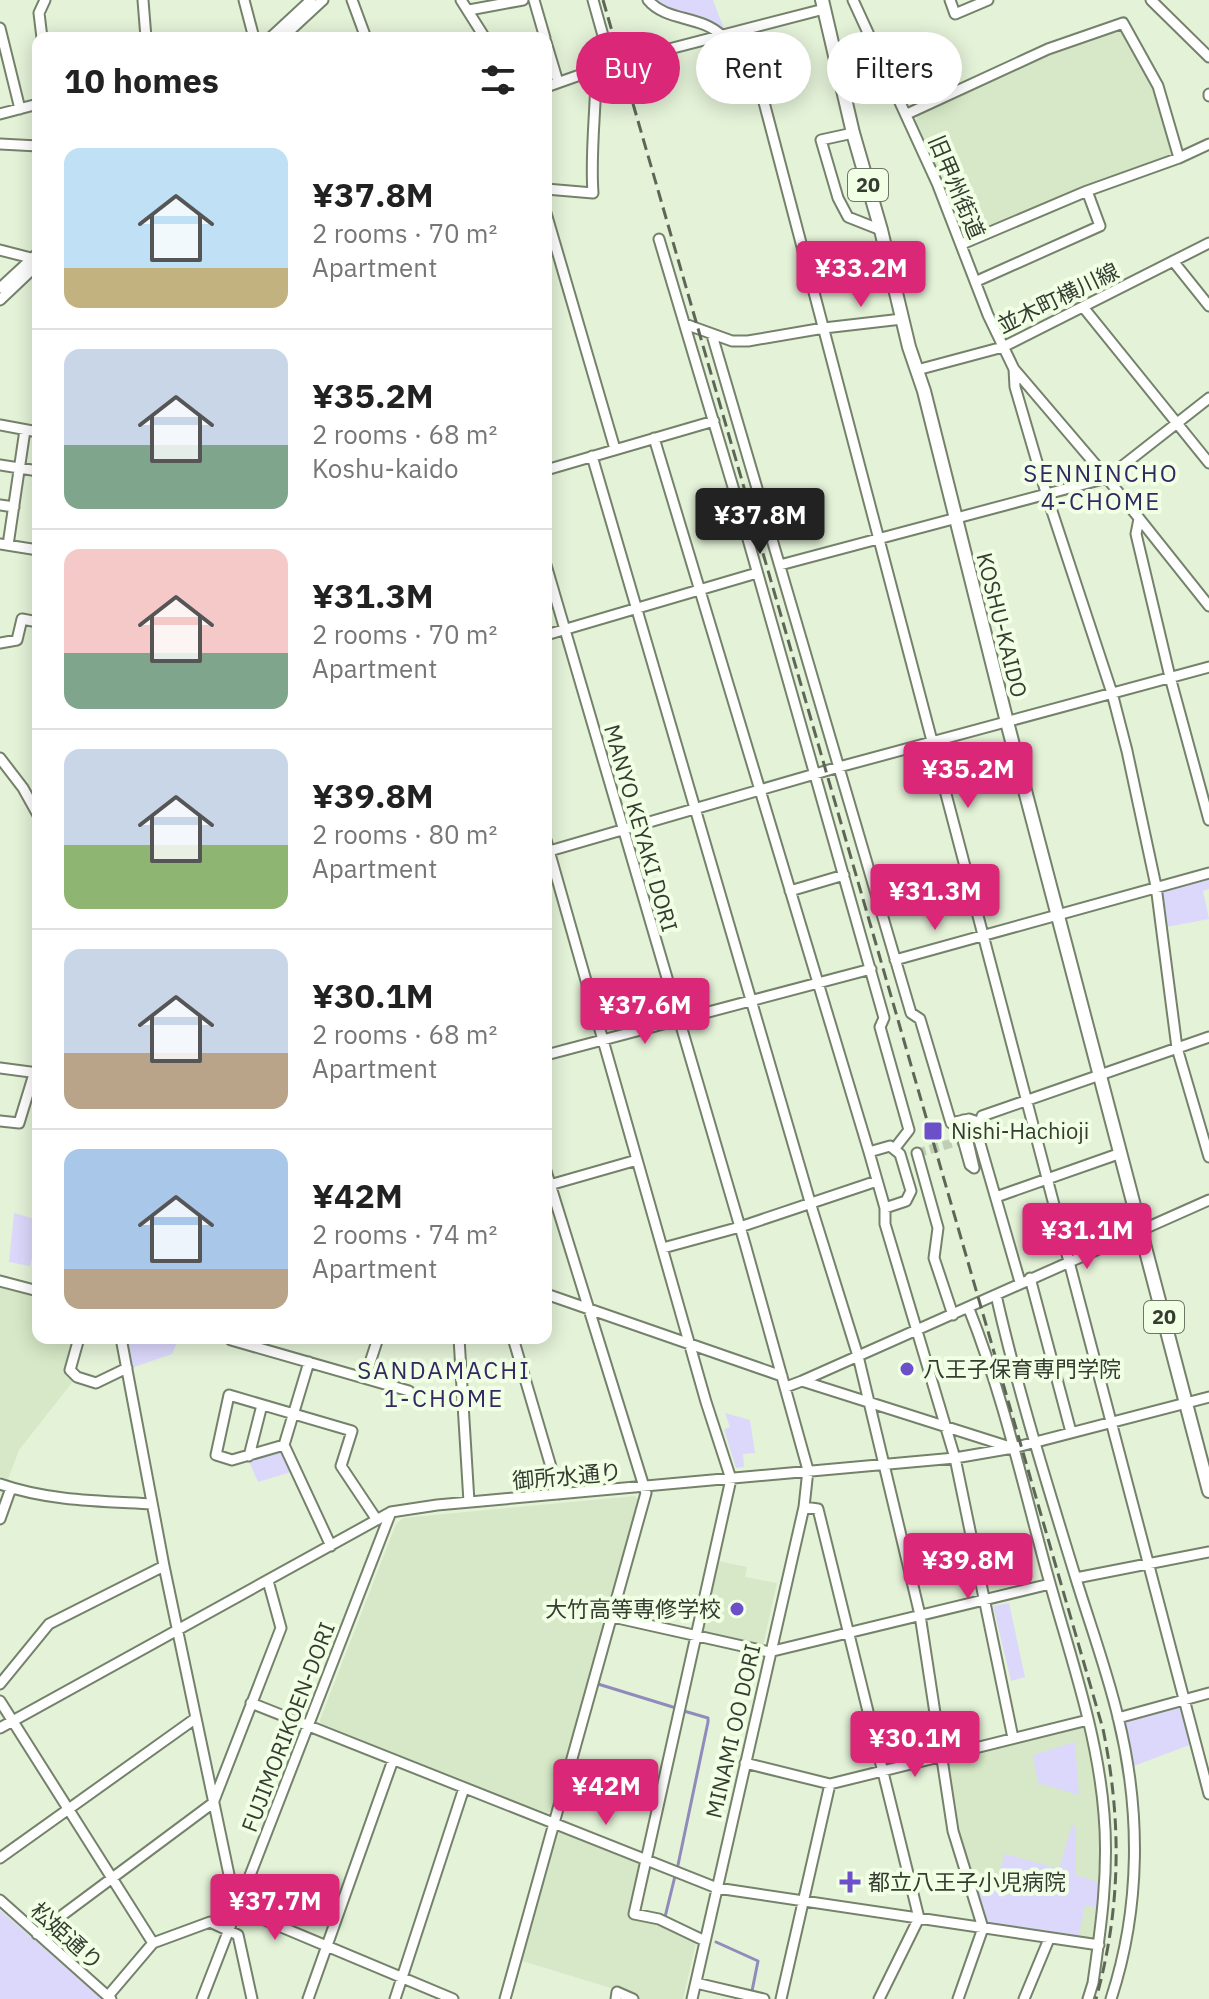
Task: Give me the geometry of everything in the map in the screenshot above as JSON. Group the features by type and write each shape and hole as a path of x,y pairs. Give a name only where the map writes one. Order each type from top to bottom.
{"highway":[{"name":"KOSHU-KAIDO","path":"823,4 853,133 881,230 1209,1491"}],"street":[{"path":"41,32 39,13 45,0"},
{"path":"143,0 146,32"},
{"path":"244,0 252,32"},
{"path":"276,32 311,0"},
{"path":"288,32 323,0"},
{"path":"352,0 364,32"},
{"path":"461,0 482,32"},
{"path":"469,10 523,0"},
{"path":"534,0 543,32"},
{"path":"593,0 602,32"},
{"path":"648,0 658,10 718,32"},
{"name":"旧甲州街道","path":"853,0 907,114 1014,369"},
{"path":"950,0 955,14 988,0"},
{"path":"1151,0 1209,57"},
{"path":"737,32 823,4"},
{"path":"907,114 1048,49 1123,23 1158,86 1179,158"},
{"path":"0,28 20,109"},
{"path":"745,30 1146,1564 1209,1794"},
{"path":"552,63 558,82"},
{"path":"552,84 576,76"},
{"path":"552,190 593,193 591,156 594,104"},
{"path":"0,114 32,106"},
{"path":"853,133 821,140 831,178 848,217 881,230"},
{"path":"0,144 32,146"},
{"path":"962,244 1209,144"},
{"path":"977,281 1100,226 1087,191"},
{"path":"552,234 615,449"},
{"path":"659,239 884,1018 880,1027 909,1130 895,1148"},
{"name":"並木町横川線","path":"917,370 1003,347 1209,243"},
{"path":"0,250 32,258"},
{"path":"1173,261 1209,306"},
{"path":"0,288 32,262"},
{"path":"0,300 32,264"},
{"path":"1083,307 1209,463"},
{"path":"685,324 732,341 748,341 902,319"},
{"path":"712,335 911,1013 920,1019 951,1123 963,1120 978,1122"},
{"path":"1014,369 1107,478 1209,606"},
{"path":"1014,369 1015,387 1047,496 1112,693 1156,886 1177,1048 1209,1157"},
{"path":"780,565 1107,478 1209,398"},
{"path":"552,468 714,421"},
{"path":"0,425 32,431"},
{"path":"25,430 14,507 4,545 32,549"},
{"path":"654,438 869,1152 885,1208 885,1224 955,1458 1013,1738"},
{"path":"592,456 858,1356 920,1615 953,1831 983,1928 958,1999"},
{"path":"0,465 32,470"},
{"path":"0,505 14,507"},
{"path":"1139,519 1136,534 1170,677 1209,820"},
{"path":"552,633 757,573"},
{"name":"MANYO KEYAKI DORI","path":"552,584 808,1470"},
{"path":"0,643 17,640 22,619 32,621"},
{"path":"552,851 839,767 1209,667"},
{"path":"0,758 32,804"},
{"path":"552,866 706,1402 731,1479 634,1914 659,1919 705,1941"},
{"path":"895,960 1209,873"},
{"path":"790,891 844,875"},
{"path":"552,1053 871,969"},
{"path":"1071,1432 996,1197 977,1133 978,1122 987,1113 1209,1037"},
{"path":"0,1068 32,1073"},
{"path":"0,1121 19,1123 32,1086"},
{"path":"963,1120 974,1168 970,1165 963,1140"},
{"path":"869,1152 890,1146 895,1148 900,1154 911,1191 906,1201 885,1208"},
{"path":"917,1153 938,1228 934,1258 953,1315"},
{"path":"996,1197 1121,1153"},
{"path":"552,1185 637,1160"},
{"path":"663,1248 740,1227 877,1181"},
{"path":"505,1999 646,1493 552,1198"},
{"path":"786,1387 969,1309 1025,1280 1209,1200"},
{"path":"0,1281 32,1289"},
{"path":"996,1295 1014,1369 1118,1718 1133,1805 1135,1881 1126,1941 1111,1999"},
{"path":"552,1296 782,1376"},
{"path":"969,1309 1013,1448 1088,1720 1104,1811 1105,1882 1099,1945 1088,1999"},
{"path":"77,1344 70,1370 77,1377 96,1383 127,1368"},
{"path":"122,1344 164,1566 236,1908 453,1999"},
{"path":"245,1344 409,1391"},
{"path":"365,1378 376,1344"},
{"path":"459,1344 469,1502"},
{"path":"515,1344 559,1494"},
{"path":"309,1362 284,1445 331,1546"},
{"path":"802,1381 1013,1448"},
{"path":"284,1445 232,1460 216,1455 229,1395 352,1431 341,1466 377,1520"},
{"name":"御所水通り","path":"0,1728 391,1512 469,1502 955,1458 1013,1448 1209,1397"},
{"path":"249,1456 262,1405"},
{"name":"MINAMI OO DORI","path":"692,1999 804,1507 808,1470"},
{"path":"0,1484 25,1492 93,1501 152,1504"},
{"path":"0,1519 11,1488"},
{"path":"804,1507 818,1509 919,1918 879,1999"},
{"name":"FUJIMORIKOEN-DORI","path":"202,1999 391,1512"},
{"path":"1076,1578 1209,1552"},
{"path":"0,1684 49,1624 164,1566"},
{"path":"37,1934 213,1803 281,1628 268,1581"},
{"path":"613,1617 769,1652 1050,1584"},
{"path":"1118,1718 1209,1693"},
{"path":"0,1701 153,1943"},
{"path":"251,1703 717,1888 1099,1945"},
{"path":"0,1858 196,1718"},
{"path":"745,1763 830,1784 1088,1720"},
{"path":"308,1999 393,1760"},
{"path":"781,1999 830,1784"},
{"path":"395,1999 464,1788"},
{"name":"松姫通り","path":"0,1900 110,1998"},
{"path":"110,1998 153,1943 210,1922 238,1935 252,1999"},
{"path":"1024,1999 1049,1939"},
{"path":"696,1983 764,1999"},
{"path":"616,1999 617,1992 633,1999"}],"shaded area":[{"path":"652,0 713,0 724,29 660,7"},
{"path":"1122,28 1154,88 1175,154 965,236 915,124 918,116 943,104 962,104 962,95 1040,57"},
{"path":"1209,876 1209,889 1203,891 1209,919 1166,927 1160,888"},
{"path":"14,1213 32,1218 30,1266 9,1262"},
{"path":"0,1286 32,1294 32,1344 74,1344 67,1373 74,1380 19,1450 8,1479 0,1476"},
{"path":"129,1344 176,1344 172,1354 131,1368"},
{"path":"725,1413 750,1420 755,1453 743,1454 744,1467 736,1468 724,1429 730,1427"},
{"path":"280,1450 291,1472 258,1482 248,1459"},
{"path":"635,1496 638,1499 553,1811 547,1813 321,1724 396,1524 403,1518"},
{"name":"大竹高等専修学校","path":"713,1560 747,1567 745,1577 777,1583 762,1650 696,1636"},
{"path":"1009,1603 1025,1677 1011,1681 993,1606"},
{"path":"1184,1701 1195,1743 1131,1767 1122,1723"},
{"path":"1081,1724 1086,1727 1093,1761 1101,1838 1101,1890 1095,1940 987,1923 956,1831 947,1763 950,1758"},
{"path":"1075,1742 1079,1795 1038,1783 1033,1755"},
{"path":"554,1824 646,1860 634,1914 697,1938 683,1999 633,1999 614,1989 516,1959"},
{"path":"1072,1825 1076,1826 1076,1875 1101,1883 1099,1908 1085,1905 1078,1938 987,1923 972,1877 996,1883 1005,1854 1059,1869"},
{"path":"0,1910 102,1999 0,1999"}],"waterway":[{"path":"598,1684 676,1708"},
{"path":"678,1865 708,1722 708,1718 684,1711"},
{"path":"665,1917 675,1876"},
{"path":"716,1942 758,1961 752,1991"}],"tunnel":[{"path":"917,1153 963,1140"}],"railway":[{"path":"603,0 1103,1729 1113,1797 1116,1865 1110,1932 1096,1999"}],"place":[{"name":"Nishi-Hachioji","path":"933,1131"},
{"name":"八王子保育専門学院","path":"907,1369"},
{"name":"大竹高等専修学校","path":"737,1609"},
{"name":"都立八王子小児病院","path":"850,1882"}],"district":[{"name":"SENNINCHO 4-CHOME","path":"1101,488"},
{"name":"SANDAMACHI 1-CHOME","path":"444,1385"}]}
